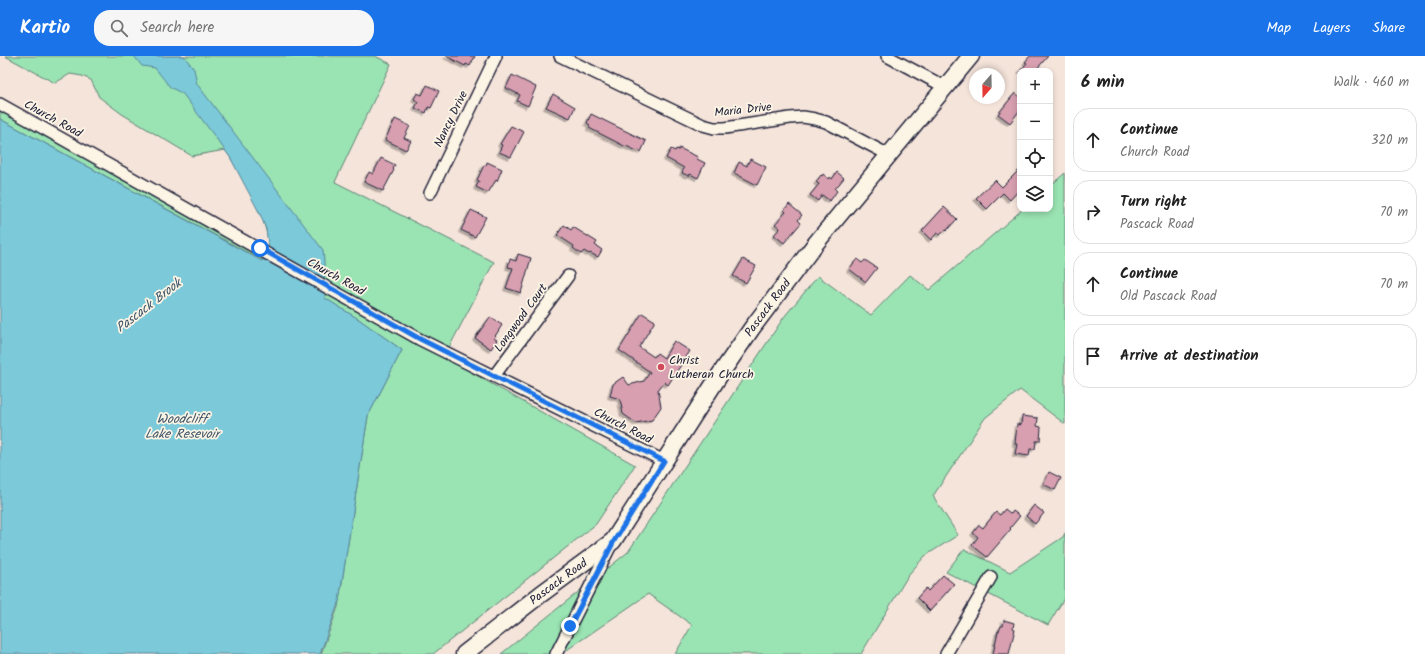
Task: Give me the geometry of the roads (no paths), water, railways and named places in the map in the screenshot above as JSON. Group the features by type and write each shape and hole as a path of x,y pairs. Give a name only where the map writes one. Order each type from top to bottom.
{"street":[{"name":"Nancy Drive","path":"430,193 496,56"},
{"name":"Maria Drive","path":"560,56 703,126 725,128 803,117 826,122 889,155"},
{"path":"887,56 945,87"},
{"name":"Pascack Road","path":"464,654 541,594 614,541 719,376 752,328 804,259 970,56"},
{"name":"Church Road","path":"0,104 260,248 420,339 664,461"},
{"name":"Longwood Court","path":"494,376 568,276"},
{"path":"556,654 614,541"},
{"path":"946,654 991,577"}],"water":[{"name":"Woodcliff Lake Resevoir","path":"134,56 184,56 194,69 197,84 323,250 325,298 360,320 402,350 368,416 339,601 320,654 0,654 0,119 262,261 269,250 266,229 260,214 230,157 183,94 170,87 155,68 142,66"}],"place":[{"name":"Christ Lutheran Church","path":"661,367"}],"water label":[{"name":"Pascack Brook","path":"149,306"}]}
